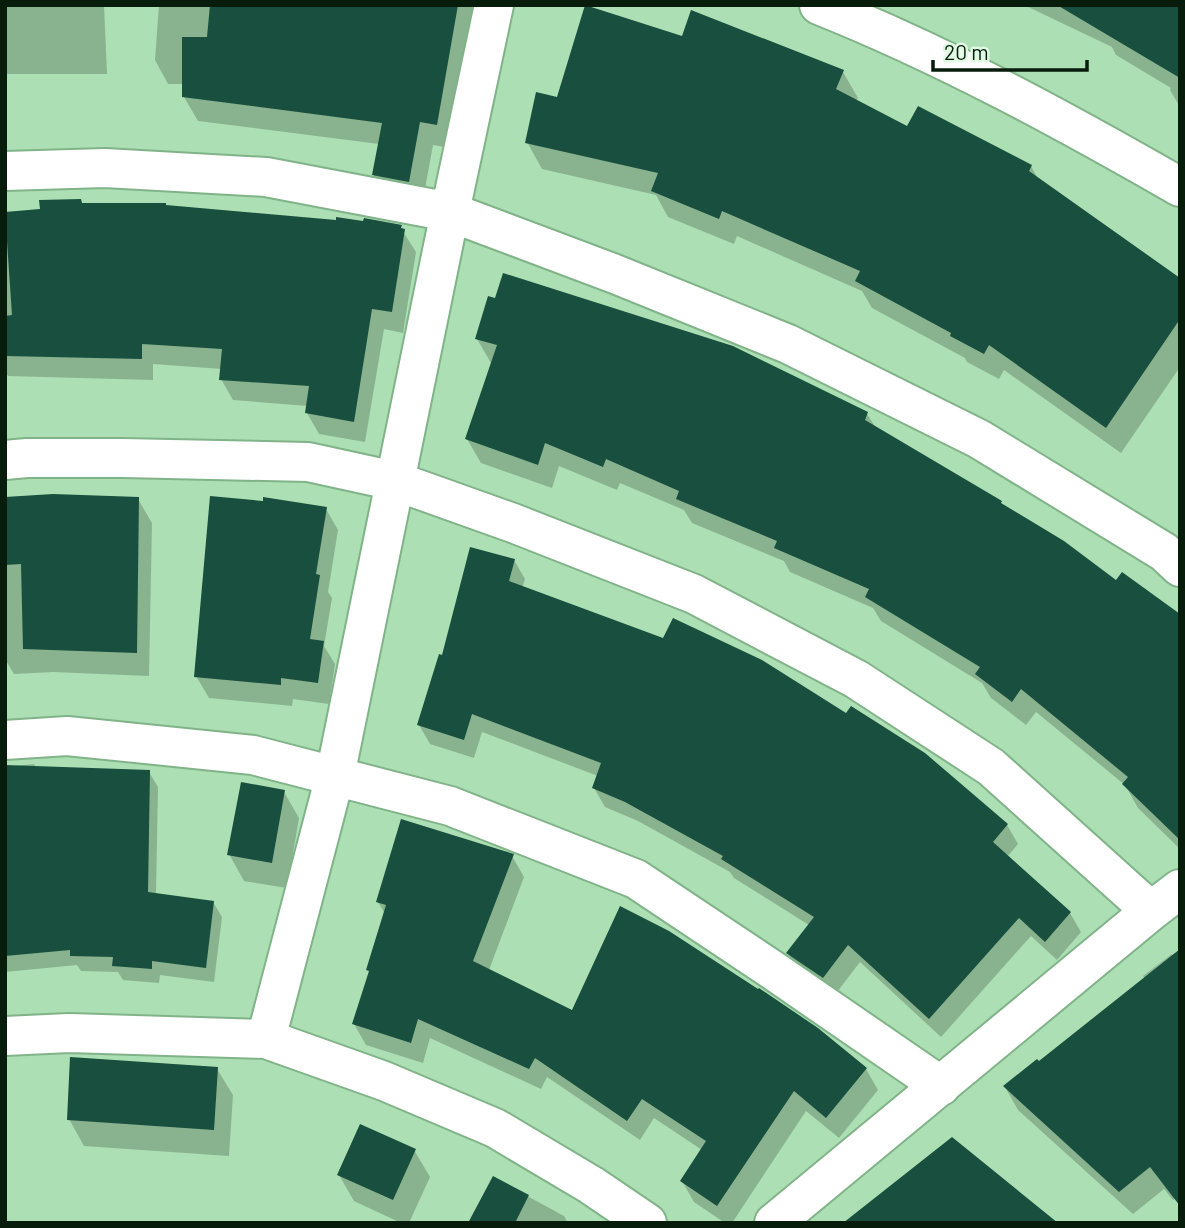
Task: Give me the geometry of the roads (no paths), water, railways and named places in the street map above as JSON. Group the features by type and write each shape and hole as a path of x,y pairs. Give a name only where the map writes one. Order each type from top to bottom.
{"street":[{"path":"267,1039 335,776 494,5"},
{"path":"819,5 939,58 1088,134 1180,187"},
{"path":"5,172 105,168 266,177 450,212 615,274 788,344 979,439 1164,552 1180,566"},
{"path":"5,460 109,458 308,462 394,481 513,523 694,594 856,679 991,767 1165,900 774,1223"},
{"path":"5,740 66,736 253,755 450,806 636,879 940,1086"},
{"path":"5,1036 69,1033 267,1039 384,1081 495,1128 591,1185 647,1223"}]}
